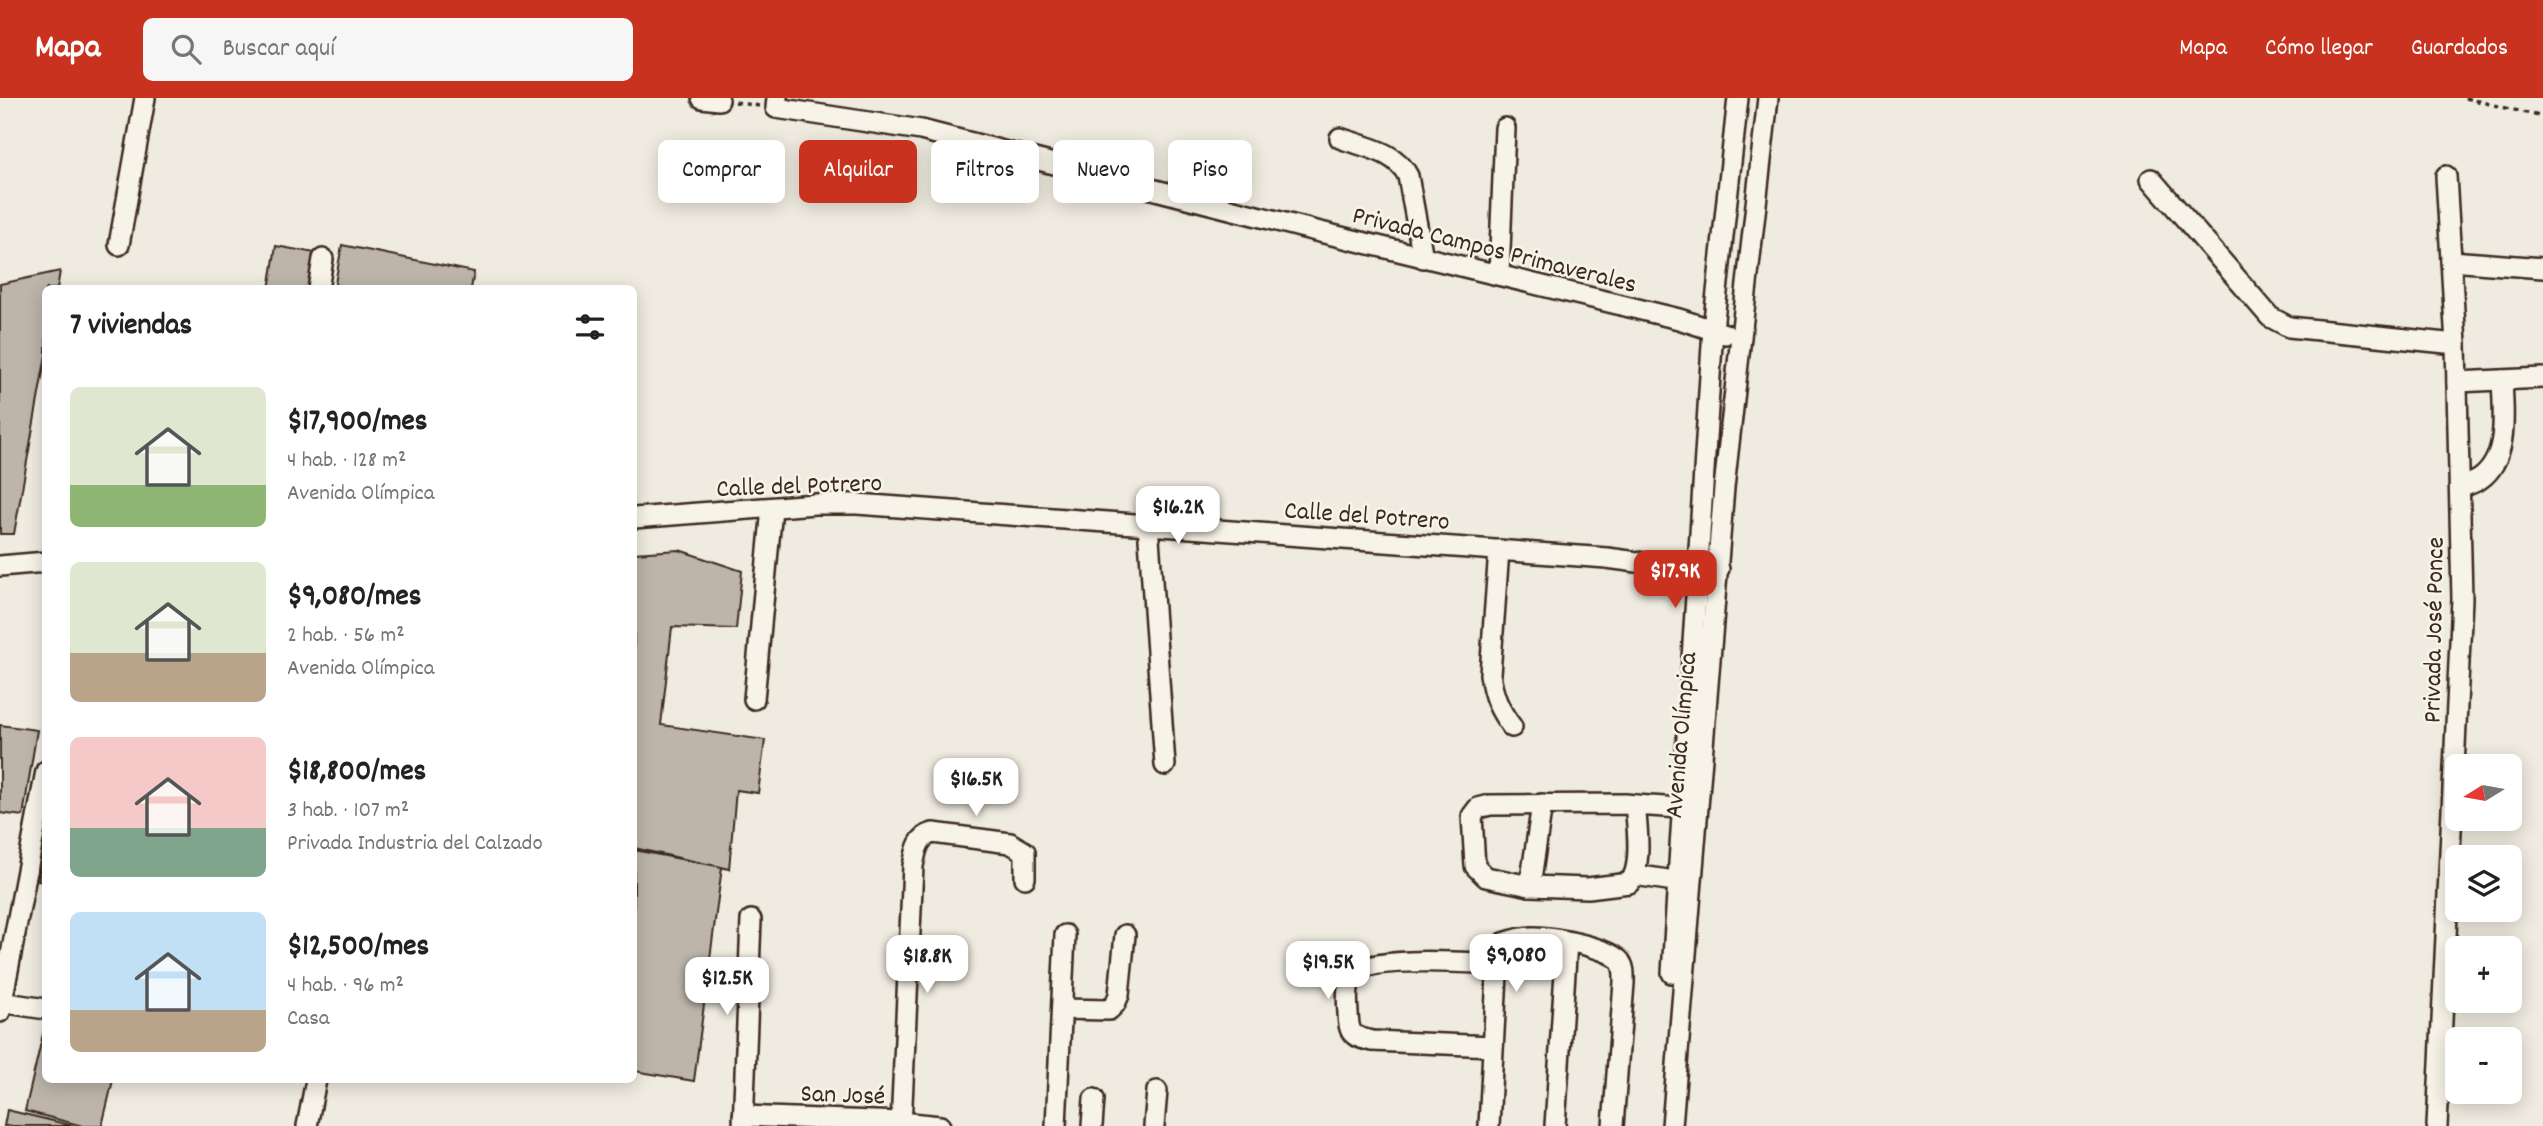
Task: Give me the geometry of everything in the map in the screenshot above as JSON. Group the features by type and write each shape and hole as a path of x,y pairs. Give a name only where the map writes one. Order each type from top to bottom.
{"street":[{"path":"119,245 145,98"},
{"name":"Avenida Olímpica","path":"1672,1126 1691,808 1698,570 1713,329 1738,98"},
{"name":"Avenida Olímpica","path":"1691,808 1768,98"},
{"name":"Privada Campos Primaverales","path":"776,103 920,130 1713,329 1741,341"},
{"path":"1499,275 1505,128"},
{"path":"1339,138 1395,158 1403,166 1408,176 1423,258"},
{"name":"Privada José Ponce","path":"2437,1126 2462,598 2456,344 2446,176"},
{"path":"2151,179 2270,317 2289,327 2456,344"},
{"path":"319,285 323,259"},
{"path":"2451,261 2543,268"},
{"path":"2457,382 2543,378"},
{"path":"2460,488 2480,479 2496,456 2504,434 2502,380"},
{"name":"Calle del Potrero","path":"637,518 857,504 1607,558 1698,570 1719,569"},
{"path":"754,699 772,508"},
{"path":"1148,524 1165,765"},
{"path":"1499,550 1490,674 1499,711 1512,727"},
{"path":"0,565 42,562"},
{"path":"42,792 1,1005 42,1009"},
{"path":"1634,805 1637,855 1634,875 1629,883 1588,888 1530,886 1486,877 1475,866 1472,816 1478,808 1490,805 1542,804 1634,805 1691,808"},
{"path":"1530,886 1542,804"},
{"path":"901,1124 913,866 919,844 925,835 933,833 1018,845 1026,852 1025,878"},
{"path":"1634,875 1686,883"},
{"name":"Avenida Olímpica","path":"1660,1126 1686,883"},
{"path":"743,1121 751,920"},
{"path":"1056,1126 1065,935"},
{"path":"1062,1009 1109,1010 1115,1004 1119,995 1125,935"},
{"path":"1489,1126 1499,950 1504,943 1517,939 1553,938 1605,950 1617,958 1624,968 1613,1126"},
{"path":"1555,1126 1567,942"},
{"path":"1493,1046 1372,1041 1359,1038 1352,1035 1349,1028 1349,987 1351,977 1356,972 1371,965 1430,962 1497,964"},
{"path":"307,1126 315,1083"},
{"path":"1154,1126 1157,1091"},
{"path":"1092,1126 1094,1099"},
{"name":"San José","path":"743,1121 940,1126"}],"path":[{"path":"2465,98 2543,117"},
{"path":"710,99 776,103"}],"building":[{"path":"342,245 474,272 472,285 335,285"},
{"path":"276,246 315,253 310,285 270,285"},
{"path":"60,271 58,285 42,285 42,377 14,534 0,534 0,284"},
{"path":"679,550 742,571 736,629 672,627 661,725 765,740 758,793 736,790 729,869 637,849 637,553"},
{"path":"0,725 37,730 23,816 0,813"},
{"path":"637,851 722,867 694,1081 637,1072"},
{"path":"42,860 42,882 38,881"},
{"path":"42,1038 42,1083 112,1083 102,1126 83,1126 25,1111"},
{"path":"7,1110 74,1126 4,1126"}]}
